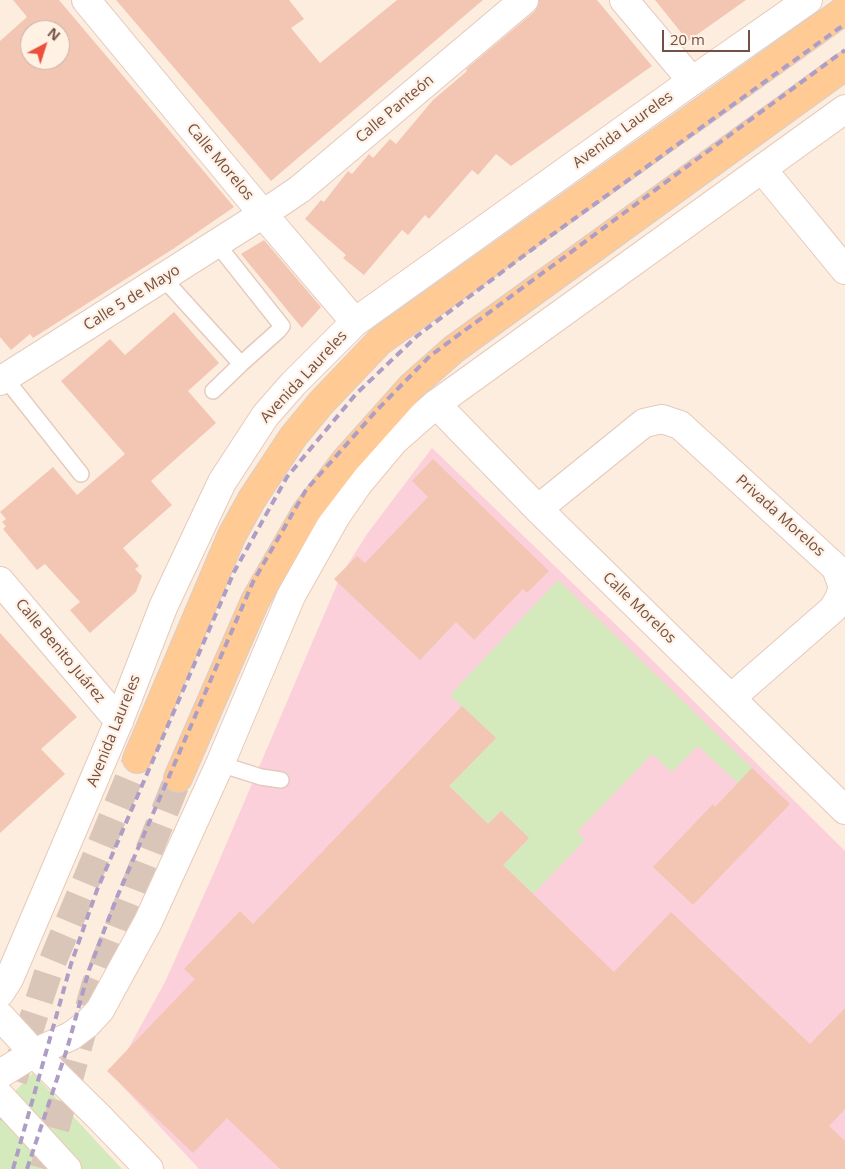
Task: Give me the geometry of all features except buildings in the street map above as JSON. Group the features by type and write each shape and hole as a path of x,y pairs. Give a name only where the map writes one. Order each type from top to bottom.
{"main road":[{"name":"Calle Morelos","path":"86,0 355,322"},
{"name":"Calle Panteón","path":"263,214 300,189 524,0"},
{"path":"624,0 692,81"},
{"name":"Avenida Laureles","path":"0,993 9,979 119,721 164,605 222,482 265,416 293,384 355,322 808,0"},
{"name":"Avenida Laureles","path":"137,759 225,552 252,498 293,437 321,403 380,341 845,10"},
{"path":"178,778 255,601 306,512 345,462 412,386 454,349 845,66"},
{"path":"0,1074 34,1053 71,1036 87,1024 100,1010 148,922 220,764 291,596 336,516 358,484 394,441 436,404 845,109"},
{"path":"762,169 845,270"},
{"name":"Calle 5 de Mayo","path":"2,377 263,214"},
{"name":"Calle Morelos","path":"436,404 538,509 731,698 839,794"},
{"name":"Privada Morelos","path":"538,509 644,423 662,419 680,424 836,568 843,587 840,599 833,609 731,698"},
{"name":"Calle Benito Juárez","path":"0,581 119,721"},
{"path":"0,1016 149,1169"},
{"path":"0,1096 67,1169"}],"lane":[{"path":"213,391 282,326 217,244"},
{"path":"163,278 241,364"},
{"path":"2,377 81,474"},
{"path":"220,764 261,777 281,780"}],"shaded area":[{"path":"432,448 639,647 845,851 845,1169 199,1169 113,1076 165,982 216,868 341,575 367,534"}],"green space":[{"path":"558,580 752,768 738,783 698,746 672,772 652,754 577,832 585,840 533,894 503,865 529,838 501,811 488,824 449,786 495,738 450,695"},
{"path":"33,1073 122,1169 80,1169 13,1093"},
{"path":"0,1112 51,1169 0,1169"}],"tunnel":[{"path":"0,1120 49,970 137,759"},
{"path":"44,1169 95,986 178,778"}],"railway":[{"path":"13,1169 71,964 97,890 234,572 287,477 356,394 417,336 542,242 845,24"},
{"path":"27,1169 67,1049 89,970 117,897 253,582 306,490 377,410 430,356 845,50"}]}
